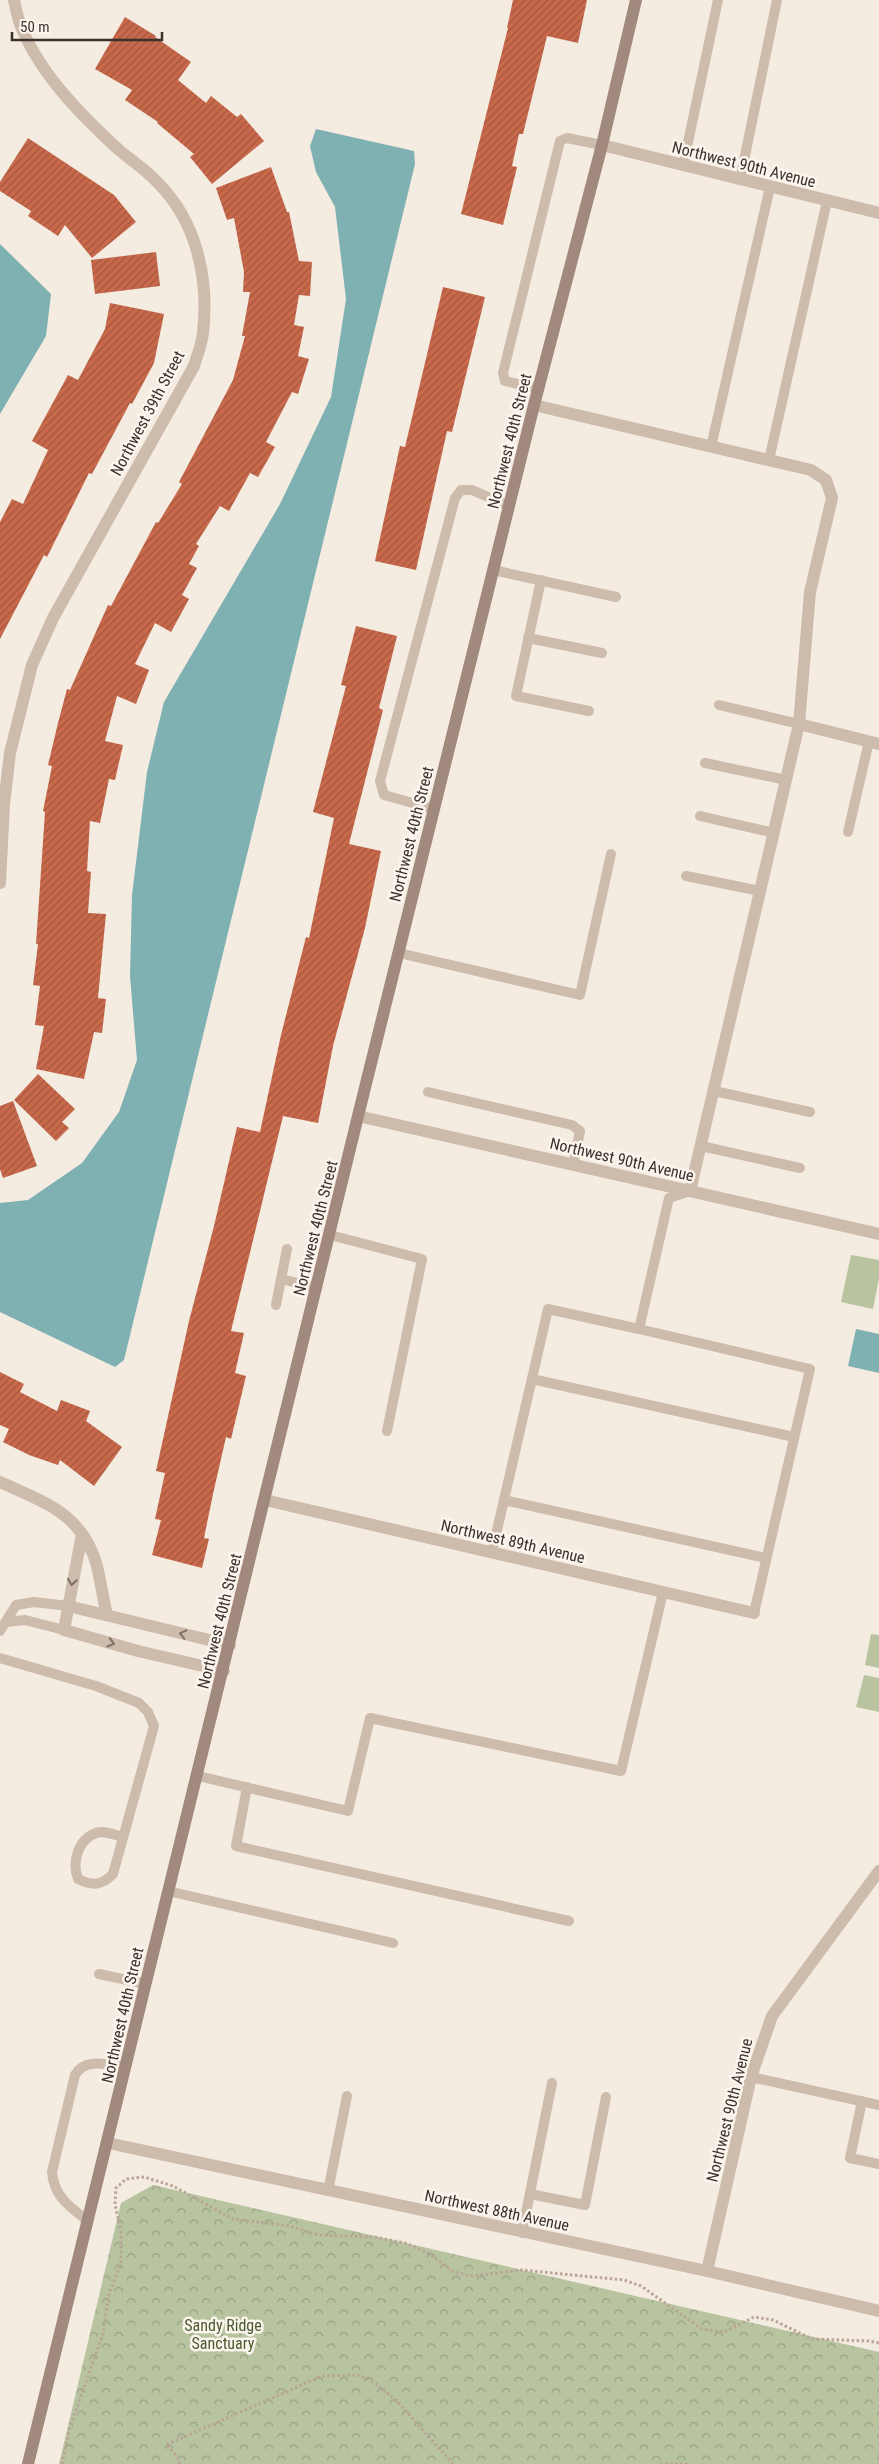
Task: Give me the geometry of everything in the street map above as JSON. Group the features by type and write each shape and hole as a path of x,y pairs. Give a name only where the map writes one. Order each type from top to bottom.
{"street":[{"name":"Northwest 39th Street","path":"0,883 4,804 10,753 32,665 53,618 194,366 203,335 205,292 198,250 181,214 158,182 120,150 64,94 40,61 22,29 14,0"},
{"name":"Northwest 40th Street","path":"28,2464 108,2143 168,1891 224,1671 358,1116 538,388 602,145 636,0"},
{"name":"Northwest 90th Avenue","path":"602,145 879,213"},
{"path":"534,405 811,470 826,480 832,498 810,592 799,724 690,1191"},
{"path":"799,724 874,742"},
{"name":"Northwest 90th Avenue","path":"358,1116 879,1234"},
{"path":"0,1482 55,1507 75,1523 96,1566 107,1615"},
{"name":"Northwest 89th Avenue","path":"265,1500 754,1613"},
{"path":"82,1534 64,1630 138,1651 224,1671"},
{"path":"68,1606 230,1645"},
{"name":"Northwest 90th Avenue","path":"708,2271 751,2077 772,2016 879,1871"},
{"name":"Northwest 88th Avenue","path":"108,2143 522,2233 708,2271 879,2311"}],"lane":[{"path":"683,166 718,0"},
{"path":"740,180 777,0"},
{"path":"538,388 505,381 503,373 560,140 567,138 602,145"},
{"path":"711,447 770,187"},
{"path":"769,460 827,201"},
{"path":"434,809 384,795 380,781 455,498 461,490 472,490 509,506"},
{"path":"493,570 616,597"},
{"path":"541,580 516,696 589,711"},
{"path":"528,638 602,653"},
{"path":"719,705 799,724"},
{"path":"848,832 874,742"},
{"path":"704,763 786,780"},
{"path":"700,816 774,833"},
{"path":"399,953 580,995 611,854"},
{"path":"686,876 760,891"},
{"path":"714,1091 810,1112"},
{"path":"428,1092 572,1125 580,1131 574,1165"},
{"path":"700,1146 800,1168"},
{"path":"639,1329 669,1198 690,1191"},
{"path":"330,1235 422,1259 387,1431"},
{"path":"276,1306 287,1250"},
{"path":"282,1280 316,1288"},
{"path":"492,1552 548,1309 810,1368 754,1613"},
{"path":"532,1379 794,1437"},
{"path":"504,1500 766,1558"},
{"path":"198,1776 348,1811 370,1718 622,1772 663,1592"},
{"path":"0,1630 7,1622 16,1605 34,1602 68,1606"},
{"path":"7,1622 25,1620 64,1630"},
{"path":"0,1658 96,1686 139,1703 148,1712 154,1726 123,1838 113,1874 102,1884 92,1885 78,1879 74,1869 77,1854 83,1842 96,1833 108,1833 123,1838"},
{"path":"247,1787 236,1846 569,1921"},
{"path":"168,1891 393,1943"},
{"path":"99,1974 146,1984"},
{"path":"88,2221 67,2205 58,2195 53,2182 52,2172 75,2075 79,2068 90,2064 126,2067"},
{"path":"751,2077 879,2105"},
{"path":"522,2233 552,2083"},
{"path":"328,2191 347,2096"},
{"path":"530,2194 585,2205 606,2097"},
{"path":"862,2101 850,2158 879,2164"}],"path":[{"path":"62,2464 70,2427 103,2334 108,2293 121,2264 121,2232 115,2204 116,2188 126,2179 144,2177 173,2186 233,2219 290,2226 318,2236 375,2237 405,2243 428,2253 454,2272 472,2276 522,2270 624,2280 641,2286 702,2329 724,2332 754,2317 773,2320 812,2339 870,2340 879,2343"},
{"path":"180,2464 177,2456 166,2445 322,2376 342,2374 358,2375 374,2382 396,2400 453,2464"},
{"path":"660,2464 690,2464"}],"green space":[{"path":"851,1255 879,1260 879,1278 873,1309 841,1302"},
{"path":"871,1634 879,1635 879,1668 865,1665"},
{"path":"864,1675 879,1678 879,1712 856,1707"},
{"name":"Sandy Ridge Sanctuary","path":"153,2185 879,2352 879,2464 59,2464 121,2203"}],"water":[{"path":"316,129 414,151 415,164 124,1360 115,1367 0,1312 0,1203 28,1200 82,1163 119,1112 137,1060 130,976 132,895 147,772 164,702 280,504 331,397 346,299 335,207 316,172 310,146"},
{"path":"0,244 51,294 46,336 0,414"},
{"path":"856,1329 879,1334 879,1373 848,1366"}],"building":[{"path":"513,0 587,0 578,43 547,36 523,134 519,134 512,166 517,167 503,225 461,214 508,28"},
{"path":"125,17 156,36 191,62 178,80 206,103 211,96 237,117 241,114 264,141 212,184 190,157 194,154 158,122 125,100 132,90 95,69"},
{"path":"28,138 114,195 136,222 92,258 65,225 58,236 28,216 31,211 0,191 0,182"},
{"path":"271,167 287,212 289,212 299,261 312,262 310,296 299,295 294,325 304,327 298,356 309,359 298,394 292,392 266,442 275,447 258,477 250,473 229,511 220,506 196,544 199,546 189,564 197,568 182,595 189,599 171,632 155,623 135,664 149,670 136,704 117,696 105,741 123,745 115,780 109,779 100,823 90,821 87,871 91,872 88,913 106,914 98,998 106,999 102,1033 94,1032 84,1079 36,1069 44,1026 35,1025 40,986 33,985 38,944 36,944 45,812 43,811 52,766 48,765 58,723 67,689 70,690 108,605 111,606 156,522 158,523 182,484 179,482 233,380 245,336 242,336 250,292 243,292 244,272 234,218 227,220 216,188"},
{"path":"156,252 160,286 95,294 91,260"},
{"path":"443,287 485,297 452,432 447,431 416,570 375,561 400,446 405,447"},
{"path":"110,303 164,314 154,363 92,474 89,473 47,557 44,555 0,639 0,522 12,499 23,504 48,450 32,441 68,375 78,380 105,329"},
{"path":"356,626 397,636 379,708 383,710 349,844 381,851 365,928 333,1046 318,1123 283,1116 231,1331 244,1333 235,1373 246,1376 231,1439 226,1437 204,1538 209,1539 202,1568 152,1555 161,1520 155,1519 165,1473 156,1471 189,1321 237,1127 260,1132 281,1035 306,937 309,938 334,818 313,812 346,686 341,685"},
{"path":"38,1074 75,1109 62,1122 69,1128 56,1141 14,1100"},
{"path":"13,1101 37,1166 3,1178 0,1169 0,1106"},
{"path":"0,1372 24,1384 20,1392 57,1411 61,1400 90,1411 86,1421 122,1447 94,1486 60,1460 58,1465 29,1455 3,1442 9,1429 0,1425"}]}
